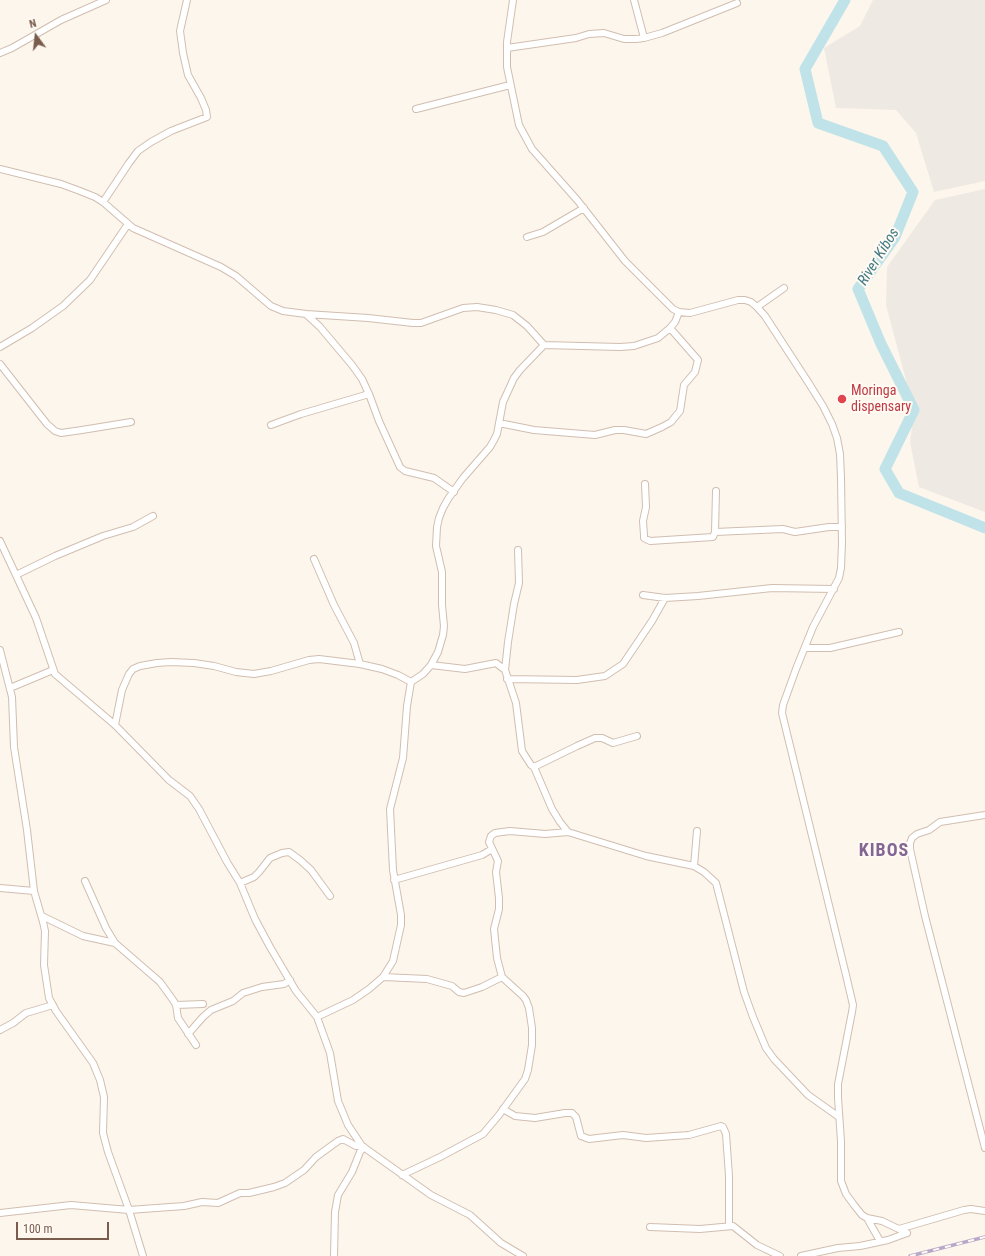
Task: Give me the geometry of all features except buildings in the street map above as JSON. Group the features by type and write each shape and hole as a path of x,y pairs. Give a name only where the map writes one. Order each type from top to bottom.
{"street":[{"path":"0,53 12,48 61,20 106,0"},
{"path":"103,202 138,151 150,142 171,131 207,117 201,98 188,75 185,66 180,31 187,0"},
{"path":"513,0 507,67 519,125 528,142 584,208 624,261 666,303 679,312 696,311 738,300 751,302 757,307 765,316 808,382 832,424 837,438 840,454 842,527 841,568 839,578 834,589 804,648 783,705 782,713 852,1005 849,1032 840,1072 838,1098 841,1141 841,1181 846,1194 854,1206 867,1218 880,1241"},
{"path":"634,0 644,38"},
{"path":"508,48 576,38 589,34 604,33 624,39 644,38 662,33 736,3"},
{"path":"416,109 510,85"},
{"path":"0,169 80,190 103,202 128,224 148,235 221,267 236,276 271,306 283,311 421,323 463,308 483,308 513,315 527,326 544,345"},
{"path":"527,237 543,232 584,208"},
{"path":"0,347 32,328 63,306 90,280 128,224"},
{"path":"757,307 784,288"},
{"path":"317,1017 353,1000 369,989 383,977 393,961 401,925 400,909 394,880 390,809 403,758 407,706 411,682 423,674 432,665 441,644 444,626 442,605 442,572 436,546 437,527 443,508 463,478 490,447 497,434 503,402 514,378 544,345 634,346 658,338 675,322 679,312"},
{"path":"306,314 320,327 352,364 369,394 379,421 400,467 405,471 434,478 454,492"},
{"path":"499,423 534,430 595,435 619,430 646,434 671,422 680,411 684,385 695,372 698,360 670,328"},
{"path":"0,364 47,424 55,431 62,433 131,422"},
{"path":"271,425 301,414 369,394"},
{"path":"645,484 646,507 644,538 650,541 713,537 715,532 716,491"},
{"path":"16,575 55,556 103,536 133,527 153,516"},
{"path":"715,532 783,529 795,532 829,527 842,527"},
{"path":"0,541 36,618 53,670 115,725 169,780 190,796 199,809 240,883 255,919 296,991 317,1017 330,1053 338,1101 348,1125 363,1147 431,1195 470,1215 501,1243 523,1256"},
{"path":"518,550 519,583 509,631 505,670 516,703 522,751 534,767 552,809 568,832"},
{"path":"314,559 354,643 360,664"},
{"path":"643,595 665,598 772,588 834,589"},
{"path":"508,679 577,680 605,676 622,664 652,621 665,598"},
{"path":"804,648 830,648 899,632"},
{"path":"0,650 4,672 10,688 14,747 27,830 34,891 45,931 44,965 49,998 71,1034 93,1063 100,1080 104,1097 103,1133 108,1152 129,1210 142,1256"},
{"path":"115,725 125,681 133,669 140,666 170,662 208,665 236,672 254,674 271,671 309,660 320,659 360,664 398,675 411,682"},
{"path":"432,665 465,669 496,663 505,670"},
{"path":"10,688 53,670"},
{"path":"534,767 595,738 602,738 612,743 637,736"},
{"path":"985,815 940,822 928,830 917,834 912,838 910,843 910,849 925,916 982,1131 985,1148"},
{"path":"402,1175 483,1134 491,1126 503,1109 524,1079 528,1070 532,1045 532,1028 526,1000 502,977 496,958 494,934 499,909 496,872 498,861 489,842 491,836 495,833 510,831 545,834 568,832 646,856 694,866 704,872 716,883 744,992 766,1048 774,1059 808,1095 839,1117"},
{"path":"694,866 697,831"},
{"path":"394,880 482,855 492,849"},
{"path":"240,883 259,872 270,858 288,852 311,870 330,896"},
{"path":"85,881 106,928 115,943 160,982 176,1005 178,1018 196,1045"},
{"path":"0,888 34,891"},
{"path":"42,916 83,936 115,943"},
{"path":"383,977 427,979 452,986 458,992 464,993 482,988 502,977"},
{"path":"188,1034 211,1010 232,1001 248,991 284,984 290,980"},
{"path":"176,1005 203,1004"},
{"path":"0,1030 13,1023 26,1013 52,1005"},
{"path":"503,1109 515,1116 535,1118 572,1113 576,1117 581,1136 588,1139 623,1135 646,1138 690,1135 721,1126 723,1127 726,1134 729,1176 729,1226"},
{"path":"0,1213 71,1205 129,1210 184,1206 202,1202 218,1203 240,1193 274,1187 286,1183 304,1170 316,1157 343,1139 356,1146 363,1147"},
{"path":"334,1256 335,1212 338,1195 352,1172 363,1147"},
{"path":"899,1229 964,1210 971,1209 985,1211"},
{"path":"801,1256 838,1248 860,1246 907,1233 882,1221 867,1218"},
{"path":"650,1227 700,1229 729,1226 736,1228 757,1245 780,1256"}],"shaded area":[{"path":"873,0 985,0 985,181 934,192 916,133 896,110 836,108 824,48 860,26"},
{"path":"985,189 985,512 919,487 910,442 914,410 886,305 887,267 935,200"}],"waterway":[{"name":"River Kibos","path":"845,0 805,69 818,123 883,146 913,192 895,237 858,289 881,344 914,410 885,469 899,493 985,528"}],"railway":[{"path":"910,1256 985,1237"}],"place":[{"name":"Moringa dispensary","path":"842,399"}],"district":[{"name":"KIBOS","path":"884,851"}]}
